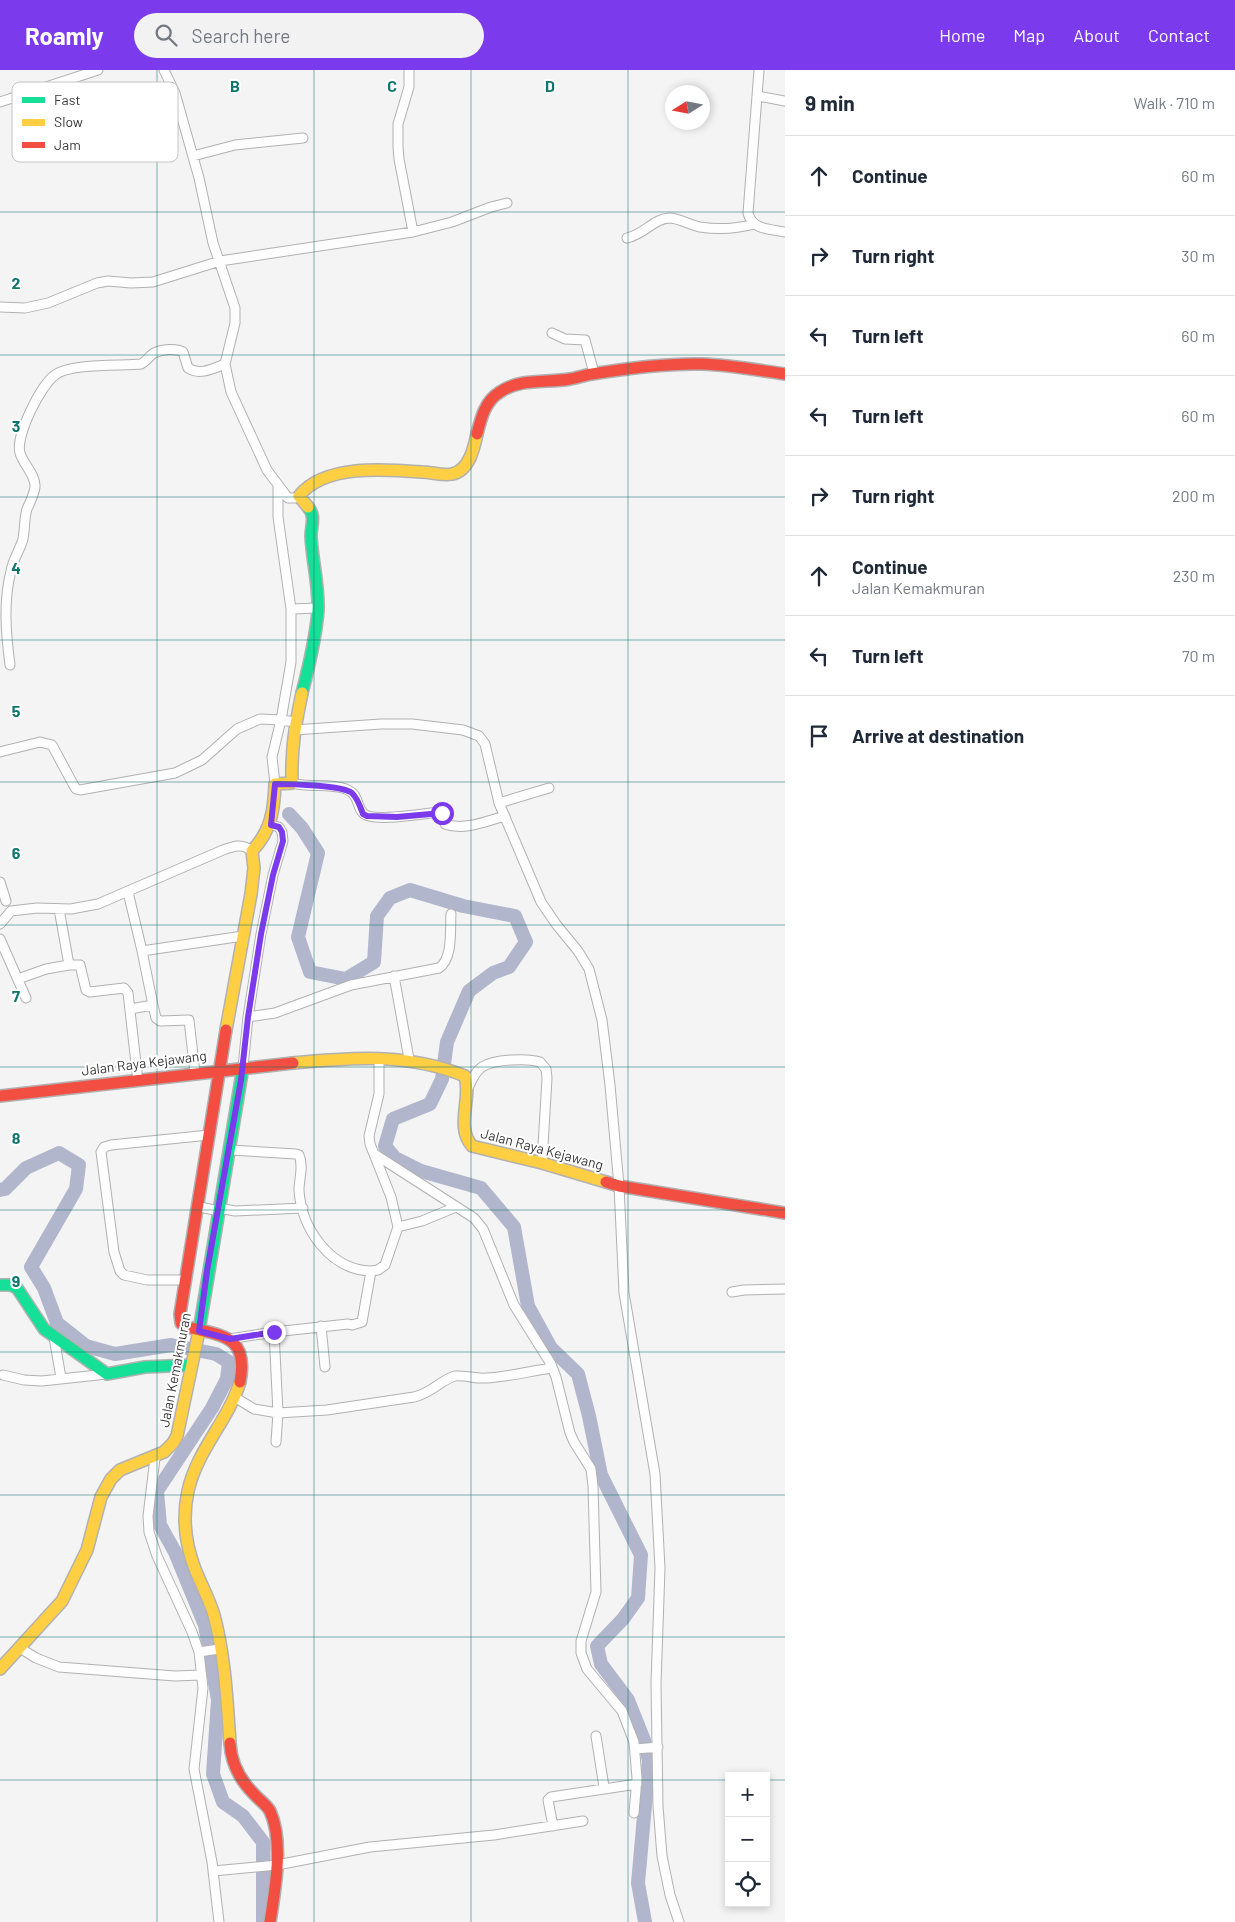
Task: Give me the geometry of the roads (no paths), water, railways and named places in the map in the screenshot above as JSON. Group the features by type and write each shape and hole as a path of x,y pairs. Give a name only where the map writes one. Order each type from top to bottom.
{"street":[{"path":"61,82 98,70"},
{"path":"164,70 170,82"},
{"path":"409,70 409,87 398,124 398,160 413,232"},
{"path":"754,224 748,213 760,70"},
{"path":"758,96 785,101"},
{"path":"0,102 12,98"},
{"path":"178,104 193,156 213,243 235,308 235,322 225,364 231,392 267,470 288,498 301,498 312,511 313,518 311,535 315,608 314,646 289,723 272,757 275,784 271,824 266,836 252,851"},
{"path":"193,156 235,145 303,138"},
{"path":"0,307 25,308 48,303 97,283 108,281 153,282 220,261 413,232 452,222 507,203"},
{"path":"627,238 637,236 652,224 671,218 700,227 736,229 754,224 785,232"},
{"path":"552,333 566,339 585,340 594,373"},
{"path":"10,665 6,634 8,588 15,556 23,536 27,510 35,487 34,480 19,450 20,440 26,421 40,393 50,379 63,370 141,364 146,362 154,353 175,349 183,352 188,368 196,372 225,364"},
{"path":"301,498 309,485 344,472 372,471 453,474 461,471 467,465 474,451 483,410 499,392 516,385 569,379 594,373 691,364 785,374"},
{"path":"278,486 278,517 295,609 289,723 292,783"},
{"path":"295,609 315,608"},
{"path":"0,752 40,742 52,745 76,789 80,790 176,773 202,760 238,729 260,719 289,723 412,724 463,730 479,736 485,744 505,816 541,902 578,951 589,969 602,1020 619,1186 624,1293 655,1474 660,1568 655,1747 658,1806 662,1856 670,1894 679,1922"},
{"path":"275,784 292,783 305,786 345,789 355,796 363,814 367,816 397,817 439,812 442,813 444,823 448,826 471,826 505,816"},
{"path":"502,802 549,788"},
{"path":"242,1067 261,934 273,875 283,841 282,832 279,827 271,824"},
{"path":"0,924 10,911 37,908 86,907 128,892 233,846 244,846 252,851 254,861 249,908 220,1069 180,1320 184,1326 230,1339 237,1344 243,1366 236,1398 200,1458 188,1490 184,1512 185,1535 190,1559 209,1599 215,1620 217,1650 227,1703 231,1756 235,1766 252,1792 263,1801 270,1811 275,1826 270,1922"},
{"path":"1,883 6,901"},
{"path":"128,892 156,1018 160,1021 189,1020 195,1073"},
{"path":"59,909 69,965"},
{"path":"248,1017 261,1017 292,1008 351,984 439,968 443,965 447,956 451,914"},
{"path":"142,951 243,936"},
{"path":"0,939 26,998"},
{"path":"18,979 46,968 80,965 84,985 88,991 126,989 129,994 138,1081"},
{"path":"394,976 409,1060"},
{"path":"130,1009 153,1005"},
{"name":"Jalan Raya Kejawang","path":"0,1096 138,1081 220,1069 324,1059 409,1060 437,1065 465,1076 469,1086 463,1129 466,1142 472,1146 542,1163 619,1186 785,1212"},
{"path":"379,1059 379,1094 369,1136 372,1151 376,1156 474,1218 483,1229 514,1305 552,1368 570,1433 591,1469 596,1592 581,1640 582,1659 587,1669 622,1711 638,1749 634,1813"},
{"path":"469,1086 475,1074 482,1067 493,1062 524,1059 540,1062 546,1069 547,1078 542,1163"},
{"name":"Jalan Kemakmuran","path":"0,1669 62,1601 68,1591 87,1550 101,1500 112,1478 117,1472 162,1455 168,1450 177,1436 199,1331 242,1067"},
{"path":"185,1280 146,1280 124,1275 120,1271 114,1252 101,1152 104,1148 111,1145 209,1135"},
{"path":"230,1150 299,1155 301,1162 299,1190 309,1229 322,1246 346,1266 358,1270 371,1271 378,1270 385,1265 398,1227 391,1197 379,1170 376,1156"},
{"path":"198,1207 235,1211 303,1208"},
{"path":"398,1227 422,1221 456,1207"},
{"path":"230,1339 321,1326 352,1325 362,1322 371,1271"},
{"path":"0,1284 11,1285 17,1288 44,1329 107,1374"},
{"path":"732,1292 785,1289"},
{"path":"321,1326 324,1367"},
{"path":"274,1332 278,1412 276,1442"},
{"path":"54,1337 61,1378"},
{"path":"3,1375 24,1380 42,1381 107,1374 192,1360"},
{"path":"236,1398 254,1409 278,1412 327,1410 414,1397 425,1394 457,1376 490,1378 552,1368"},
{"path":"155,1458 148,1516 149,1532 157,1556 201,1652 203,1688 194,1769 213,1871 219,1922"},
{"path":"20,1648 40,1660 59,1666 175,1676 201,1675"},
{"path":"201,1652 217,1650"},
{"path":"596,1736 604,1787"},
{"path":"638,1749 655,1747"},
{"path":"553,1826 549,1798 604,1787 637,1784"},
{"path":"213,1871 272,1865 370,1847 494,1834 583,1821"}],"waterway":[{"path":"289,814 302,828 318,853 298,937 310,972 346,979 374,962 377,916 390,898 410,890 463,906 515,916 526,942 509,967 493,973 469,991 447,1042 442,1079 430,1104 393,1119 385,1146 395,1158 421,1171 481,1188 514,1227 528,1306 551,1348 578,1374 601,1475 641,1555 638,1598 623,1619 597,1646 601,1664 628,1700 644,1740 649,1761 638,1883 645,1922"},
{"path":"0,1190 5,1189 26,1168 59,1153 79,1165 76,1189 31,1267 44,1288 57,1323 86,1346 115,1354 171,1345 216,1354 229,1362 227,1379 212,1408 157,1491 160,1525 175,1552 205,1625 218,1700 213,1774 223,1802 243,1816 263,1842 263,1922"}]}
